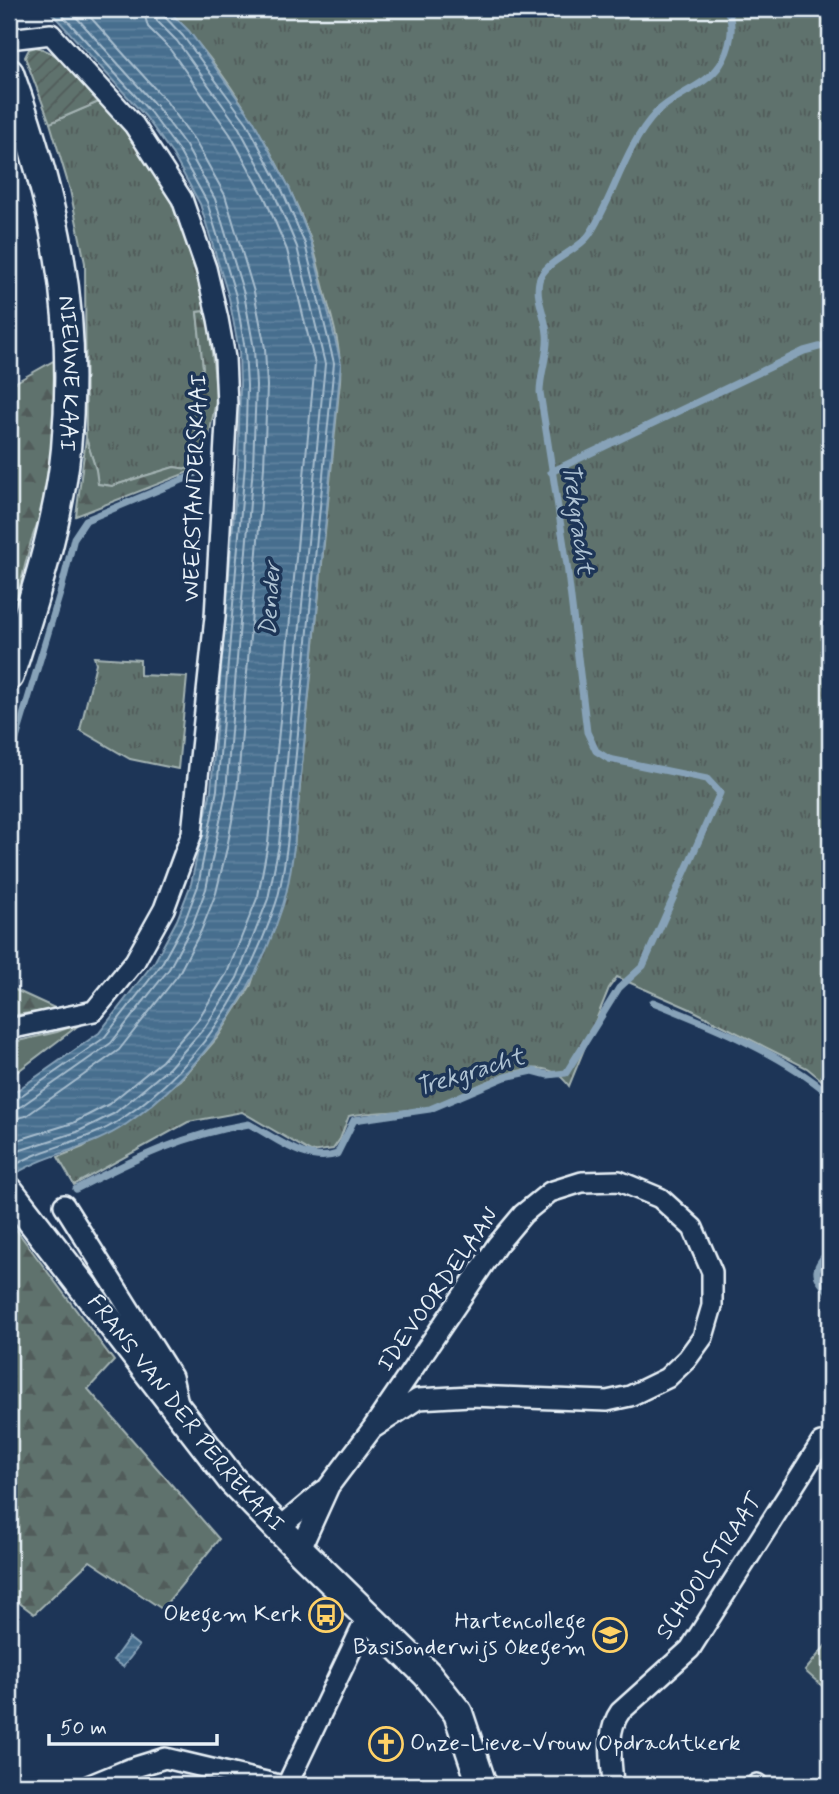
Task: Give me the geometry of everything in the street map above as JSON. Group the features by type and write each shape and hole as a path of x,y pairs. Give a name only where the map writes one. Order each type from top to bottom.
{"main road":[{"name":"NIEUWE KAAI","path":"9,73 48,193 60,251 69,350 66,449 53,528 9,676"},
{"name":"FRANS VAN DER PERREKAAI","path":"12,1196 232,1480 278,1529 427,1674 458,1713 482,1785"}],"street":[{"name":"WEERSTANDERSKAAI","path":"9,39 51,34 134,125 182,199 206,268 225,358 227,404 215,617 192,833 164,909 147,940 135,961 94,1011 9,1029"},
{"name":"IDEVOORDELAAN","path":"300,1550 329,1486 372,1429 497,1245 523,1214 550,1192 582,1182 620,1181 660,1198 693,1228 712,1272 712,1306 702,1337 687,1359 667,1378 630,1395 607,1401 470,1396 418,1399 372,1429"},
{"name":"FRANS VAN DER PERREKAAI","path":"64,1205 172,1377 179,1411"},
{"name":"SCHOOLSTRAAT","path":"613,1785 610,1730 614,1721 690,1649 821,1443"},
{"name":"IDEVOORDELAAN","path":"278,1529 329,1486"},
{"path":"287,1785 367,1617"},
{"path":"90,1785 165,1758 279,1785"}],"green space":[{"path":"167,9 830,9 830,1087 807,1068 690,1009 617,977 609,988 569,1086 559,1075 544,1069 511,1073 430,1107 349,1116 333,1149 311,1152 242,1112 188,1122 74,1185 58,1157 83,1147 181,1080 218,1037 251,985 294,847 340,381 337,339 311,240 299,209 268,147 231,88 211,59"},
{"path":"36,47 64,62 101,101 50,123 25,57 29,49"},
{"path":"101,101 140,150 173,204 193,250 207,311 197,312 203,367 191,422 195,431 208,441 194,470 174,467 112,486 97,484 96,470 86,438 85,263 70,190 50,123"},
{"path":"207,311 217,396 208,441 195,431 191,422 203,367 197,312"},
{"path":"57,359 56,425 46,499 31,541 16,602 9,600 9,386"},
{"path":"86,438 98,484 112,486 174,467 194,470 76,516"},
{"path":"94,657 140,660 140,675 187,677 178,769 130,759 80,730 96,663"},
{"path":"9,987 57,1009 9,1016"},
{"path":"83,1022 9,1080 9,1043 57,1032"},
{"path":"9,1220 114,1361 88,1389 219,1539 162,1609 90,1561 34,1614 9,1595"},
{"path":"830,1640 830,1693 805,1671"}],"water":[{"name":"Dender","path":"48,9 167,9 189,31 253,120 289,187 311,242 341,363 294,847 285,898 271,938 241,999 222,1028 178,1081 153,1104 111,1133 37,1163 9,1178 9,1096 99,1033 155,961 177,920 191,884 211,790 238,465 239,351 229,298 200,204 173,155 145,116"},
{"path":"129,1638 139,1646 123,1667 113,1660"}],"waterway":[{"name":"Trekgracht","path":"76,1189 181,1141 249,1124 303,1153 314,1156 337,1154 354,1120 430,1109 505,1077 533,1071 548,1075 566,1073 619,988 643,966 720,793 707,779 609,759 596,751 587,732 567,565 540,392 547,341 538,287 547,268 589,235 645,126 663,106 706,79 720,65 727,52 731,29 726,9"},
{"path":"551,472 804,351 830,344"},
{"path":"9,762 74,538 86,520 194,475"},
{"name":"Trekgracht","path":"653,1002 769,1054 791,1066 830,1095"},
{"name":"Trekgracht","path":"830,1249 817,1271 817,1276 830,1293"}],"place":[{"name":"Okegem Kerk","path":"326,1615"},
{"name":"Hartencollege Basisonderwijs Okegem","path":"610,1635"},
{"name":"Onze-Lieve-Vrouw Opdrachtkerk","path":"386,1744"}]}
